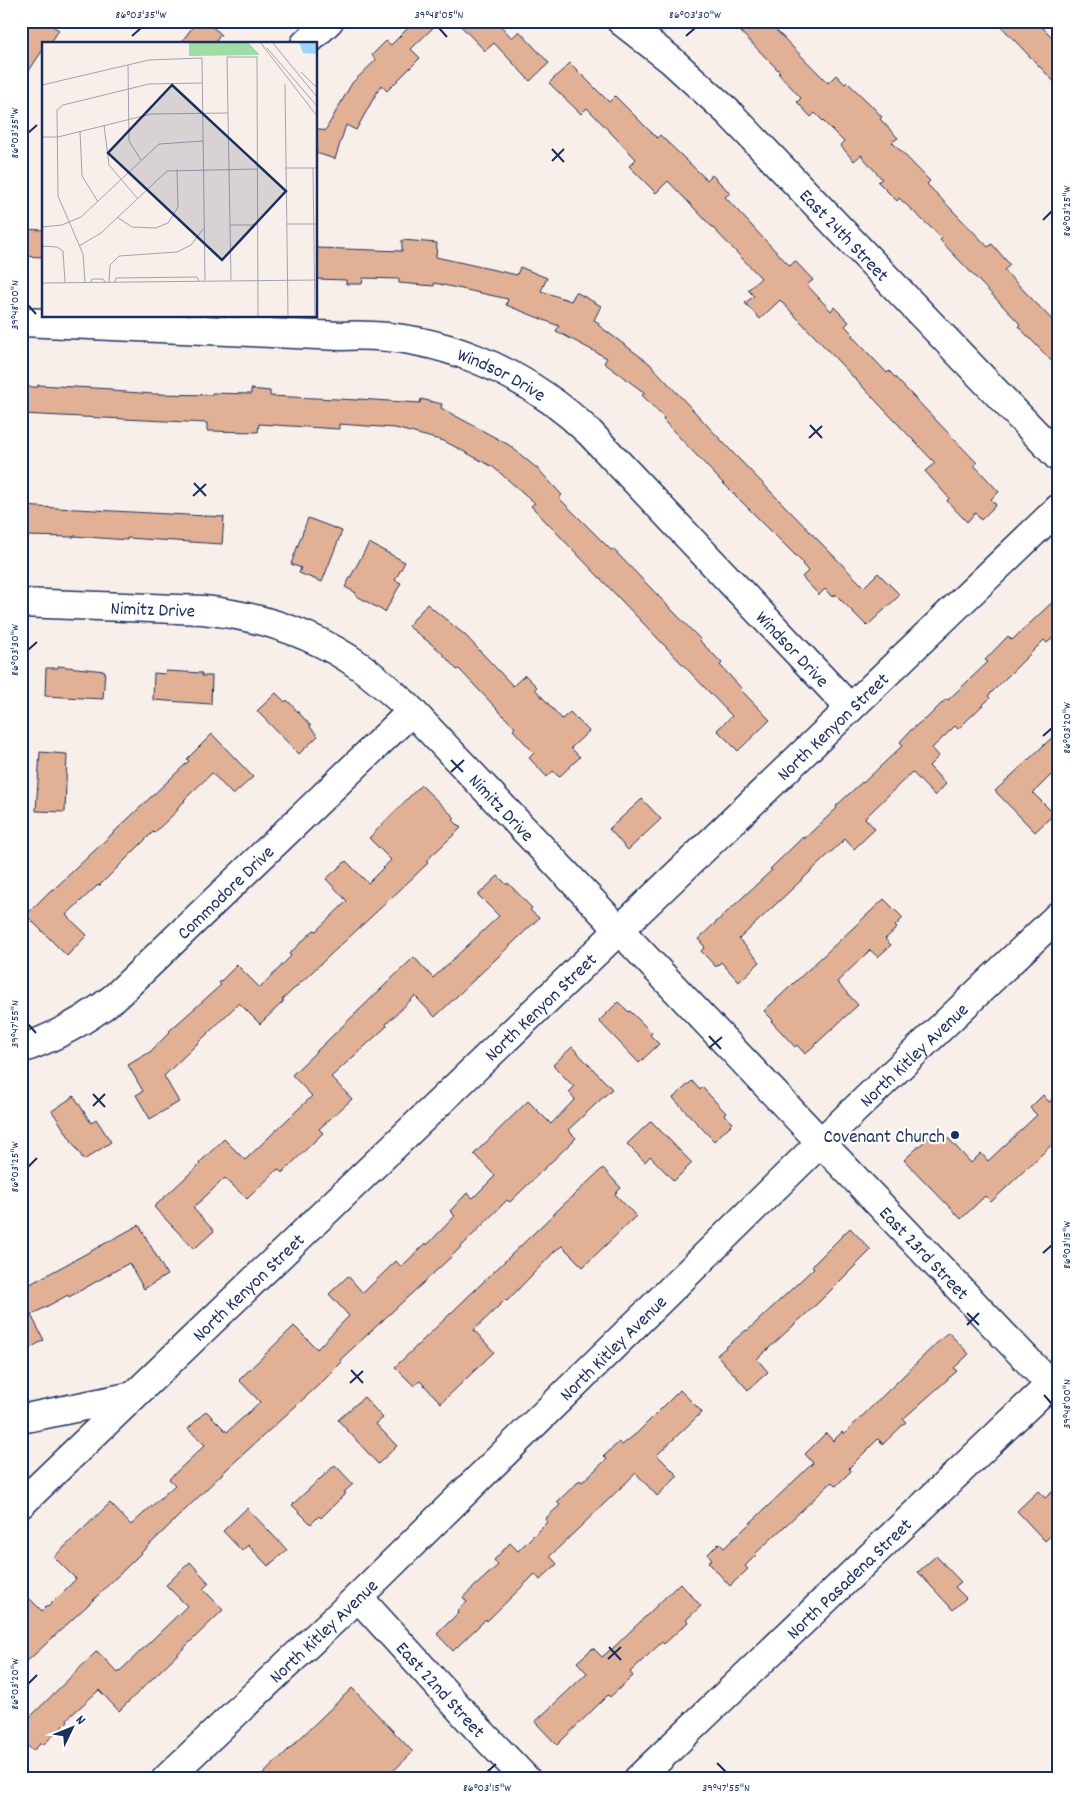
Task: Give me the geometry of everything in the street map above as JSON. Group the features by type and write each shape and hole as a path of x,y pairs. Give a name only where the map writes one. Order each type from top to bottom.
{"street":[{"path":"307,42 329,21"},
{"name":"East 24th Street","path":"621,21 671,60 729,113 1059,458"},
{"name":"Windsor Drive","path":"21,322 204,323 341,336 370,336 409,340 438,346 475,358 519,378 544,394 590,433 850,708"},
{"name":"North Kenyon Street","path":"21,1504 1059,508"},
{"name":"Nimitz Drive","path":"21,603 203,610 232,614 290,629 335,650 375,678 412,711 820,1142"},
{"name":"Commodore Drive","path":"21,1049 42,1042 69,1029 116,996 412,711"},
{"name":"North Kitley Avenue","path":"166,1779 358,1597 820,1142 1059,915"},
{"name":"East 23rd Street","path":"820,1142 1054,1380"},
{"name":"North Pasadena Street","path":"638,1779 1054,1380"},
{"path":"21,1419 133,1396"},
{"name":"East 22nd Street","path":"358,1597 526,1779"}],"building":[{"path":"25,21 44,21 59,30 51,42 42,42 42,51 21,83 21,28"},
{"path":"197,21 205,21 221,34 215,42 181,42"},
{"path":"415,21 440,21 411,49 420,58 387,91 381,85 356,130 346,125 335,159 318,154 318,129 325,131 352,83 376,60 372,55 386,41 391,45"},
{"path":"456,21 496,21 512,38 519,31 549,63 530,81 494,43 485,51"},
{"path":"730,21 767,21 828,83 836,75 845,84 847,82 870,104 882,117 880,119 898,138 892,142 930,181 927,184 988,247 992,244 1010,265 1004,270 1059,327 1059,369 1018,326 1020,324 940,240 942,238 899,198 897,201 878,182 882,179 861,155 854,161 840,145 844,142 815,113 811,117 797,102 801,98 778,73 780,72"},
{"path":"996,21 1036,21 1059,44 1059,87"},
{"path":"570,63 609,102 615,96 657,138 660,135 707,180 712,175 730,193 725,197 764,239 790,266 795,261 813,280 807,285 831,311 834,307 849,322 845,326 853,334 852,336 887,373 889,371 977,463 974,465 999,492 991,499 996,505 981,520 975,513 967,522 947,501 949,498 925,471 935,463 780,300 760,319 745,303 754,296 748,290 761,278 668,181 656,193 629,166 636,159 587,108 581,114 549,83"},
{"path":"21,229 42,230 42,257 21,256"},
{"path":"402,240 437,243 436,257 517,275 520,267 547,278 541,291 571,301 576,292 601,306 594,320 599,323 598,325 649,363 735,455 864,587 878,573 900,595 867,626 835,594 832,597 825,589 819,595 802,577 808,571 803,563 663,420 664,418 642,395 645,393 604,363 607,358 556,331 559,326 506,305 508,299 434,283 434,286 399,283 399,279 363,278 362,284 346,284 346,280 318,279 318,248 402,251"},
{"path":"38,385 112,389 112,391 154,394 251,394 251,389 270,391 270,396 420,403 421,399 442,404 441,408 509,445 539,470 562,495 559,498 611,550 613,549 701,640 722,663 720,665 741,690 770,720 738,751 717,730 732,716 531,506 535,503 493,467 444,441 395,428 339,424 339,429 259,424 258,432 207,431 207,423 21,414 21,387 38,387"},
{"path":"21,506 224,517 222,544 127,538 127,540 74,536 21,536"},
{"path":"308,518 342,531 322,582 299,573 301,568 291,564"},
{"path":"369,543 405,562 395,580 401,583 385,612 345,587"},
{"path":"1059,596 1059,632 1047,643 1044,640 958,729 955,726 932,748 939,756 929,766 946,784 935,796 912,772 865,818 875,829 854,849 845,839 739,939 760,962 739,982 721,962 716,967 701,951 705,947 698,939 772,870 770,869 803,837 804,839 837,808 836,806 903,745 900,742 911,730 925,720 946,699 948,700 988,662 985,660 1008,636 1012,640"},
{"path":"427,604 465,635 513,686 525,675 562,719 570,712 589,731 571,748 580,757 559,777 553,771 547,777 529,758 534,753 513,730 515,728 459,669 457,670 439,650 408,626"},
{"path":"58,666 105,671 103,699 45,696 46,668 58,668"},
{"path":"166,671 202,673 202,676 212,676 211,704 153,700 154,673 165,674"},
{"path":"276,693 285,702 287,700 318,736 299,754 257,711"},
{"path":"1059,731 1059,767 1033,793 1054,814 1035,832 995,791"},
{"path":"212,734 253,777 233,795 212,773 184,800 177,808 178,810 66,915 87,935 67,956 26,915 189,761 187,759"},
{"path":"40,752 67,754 65,812 36,811"},
{"path":"421,785 455,818 453,820 461,828 426,861 428,863 282,1000 284,1001 260,1024 239,1003 164,1076 179,1102 150,1119 136,1095 143,1091 128,1065 150,1052 169,1031 221,985 219,983 237,965 260,988 291,956 289,954 347,901 326,879 346,861 368,883 391,860 369,838"},
{"path":"642,799 661,819 628,850 609,829"},
{"path":"498,876 507,885 508,883 539,918 435,1017 415,996 386,1024 387,1026 331,1077 352,1099 319,1129 323,1133 282,1173 278,1169 247,1199 225,1178 193,1208 214,1231 194,1249 154,1207 224,1139 245,1160 312,1096 292,1075 414,957 433,978 499,916 478,895"},
{"path":"884,899 903,918 895,926 897,928 885,939 891,945 878,957 870,950 837,982 858,1005 805,1054 797,1045 795,1047 764,1011"},
{"path":"618,1002 652,1033 650,1035 659,1044 639,1063 599,1021"},
{"path":"572,1047 612,1089 568,1130 576,1138 510,1202 507,1200 451,1257 340,1360 342,1362 323,1381 227,1469 89,1604 21,1667 21,1590 42,1611 48,1607 76,1579 54,1557 110,1503 131,1525 175,1485 169,1479 205,1445 188,1429 206,1411 227,1432 260,1402 239,1380 294,1326 317,1349 349,1316 329,1294 348,1276 363,1293 396,1261 401,1267 426,1243 427,1245 455,1216 450,1211 467,1193 473,1198 495,1176 474,1154 528,1101 551,1124 575,1099 569,1092 574,1087 553,1065"},
{"path":"692,1081 700,1090 702,1087 726,1113 724,1115 733,1123 714,1141 673,1098"},
{"path":"1059,1094 1059,1138 991,1202 985,1196 961,1219 904,1160 939,1128 971,1163 981,1153 988,1161 1037,1115 1030,1108 1043,1095 1049,1102"},
{"path":"74,1096 91,1123 96,1119 111,1142 84,1160 52,1111"},
{"path":"651,1121 692,1163 674,1181 650,1156 645,1162 627,1144"},
{"path":"603,1168 621,1188 615,1194 636,1216 583,1267 562,1246 556,1250 507,1301 505,1300 474,1330 494,1352 441,1403 420,1381 414,1386 395,1367"},
{"path":"139,1225 167,1275 144,1289 129,1263 69,1297 68,1295 31,1315 44,1340 21,1353 21,1289"},
{"path":"850,1228 871,1250 819,1302 757,1359 768,1372 748,1390 717,1355 747,1331 814,1268 812,1266"},
{"path":"948,1332 969,1354 954,1368 957,1371 903,1419 906,1422 883,1444 878,1439 849,1468 851,1471 836,1486 832,1482 755,1554 745,1566 748,1569 730,1586 708,1562 712,1559 708,1554 719,1543 724,1548 813,1463 805,1454 826,1433 833,1441 842,1432 844,1434"},
{"path":"680,1390 702,1412 657,1455 678,1476 657,1496 636,1473 550,1556 557,1564 540,1580 535,1574 453,1651 437,1634 467,1602 463,1597 498,1565 494,1560 510,1543 518,1551 547,1522 545,1519 560,1505 557,1502 580,1480 582,1482 607,1459 604,1456 619,1442 622,1445 637,1433"},
{"path":"364,1397 383,1418 376,1424 397,1446 378,1464 338,1420"},
{"path":"335,1465 353,1484 321,1518 319,1516 311,1524 292,1505"},
{"path":"1059,1486 1059,1528 1045,1541 1017,1511 1038,1491 1045,1498"},
{"path":"247,1508 287,1550 268,1566 248,1545 242,1551 223,1531"},
{"path":"936,1556 961,1582 955,1587 966,1598 953,1610 918,1572"},
{"path":"190,1562 209,1583 203,1589 223,1610 119,1711 99,1690 67,1719 68,1721 43,1745 41,1743 33,1751 21,1739 21,1726 97,1651 118,1673 187,1606 166,1585"},
{"path":"680,1583 701,1606 686,1620 688,1622 664,1644 662,1642 630,1672 633,1676 610,1697 608,1695 557,1745 535,1722 587,1673 577,1662 593,1648 602,1657 610,1651"},
{"path":"352,1688 413,1752 385,1779 258,1779"}],"place":[{"name":"Covenant Church","path":"955,1135"}]}
